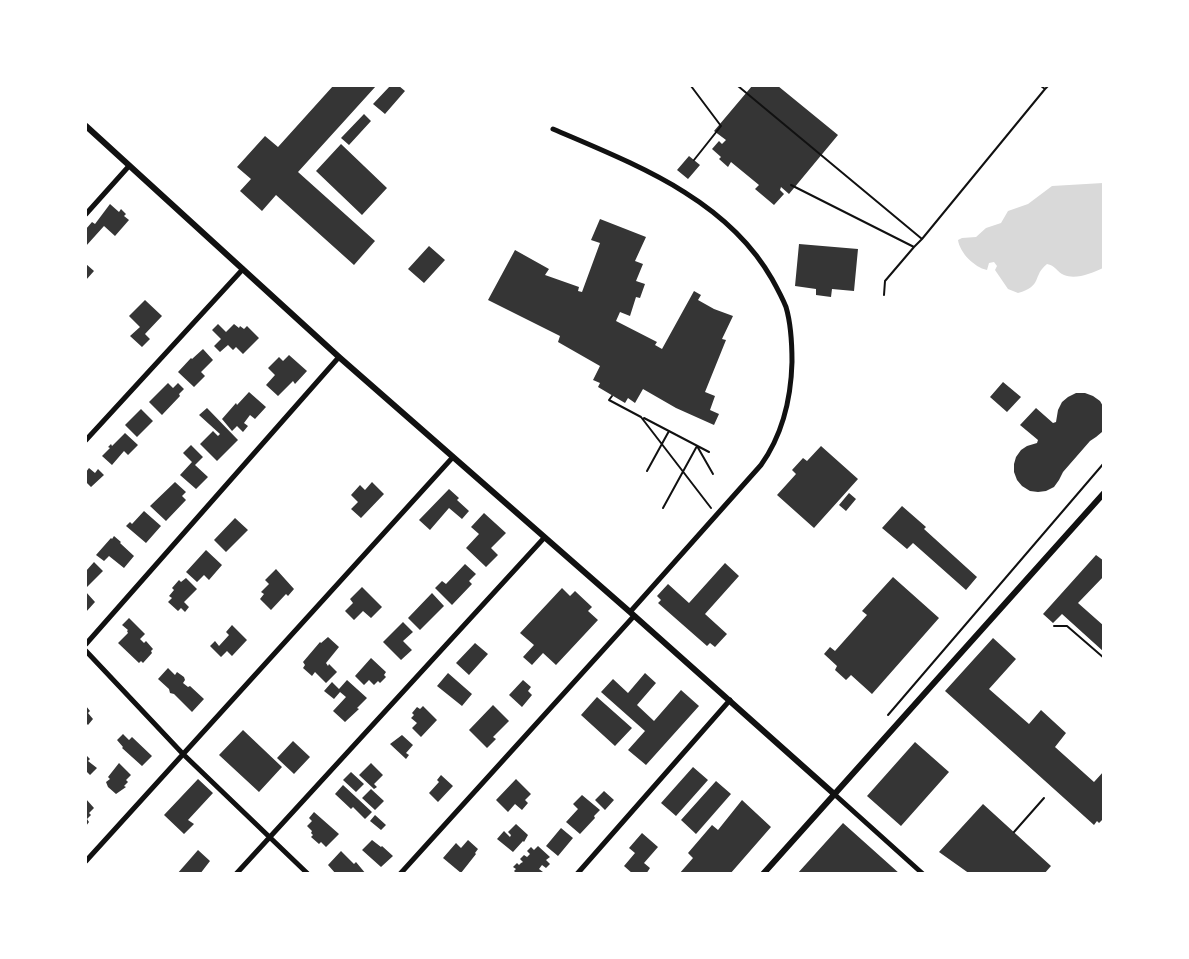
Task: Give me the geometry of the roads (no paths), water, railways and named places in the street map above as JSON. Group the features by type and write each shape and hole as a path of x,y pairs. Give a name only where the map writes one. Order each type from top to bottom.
{"street":[{"path":"86,126 339,357 730,700 923,873"},
{"path":"400,873 632,614 767,456 784,419 790,393 791,343 786,307 772,279 752,249 721,219 685,193 655,175 553,129"},
{"path":"86,214 129,166"},
{"path":"86,440 243,269"},
{"path":"86,644 339,357"},
{"path":"86,861 453,457"},
{"path":"763,873 1104,493"},
{"path":"236,873 544,538"},
{"path":"86,651 183,754 308,873"},
{"path":"578,873 730,700"}]}
